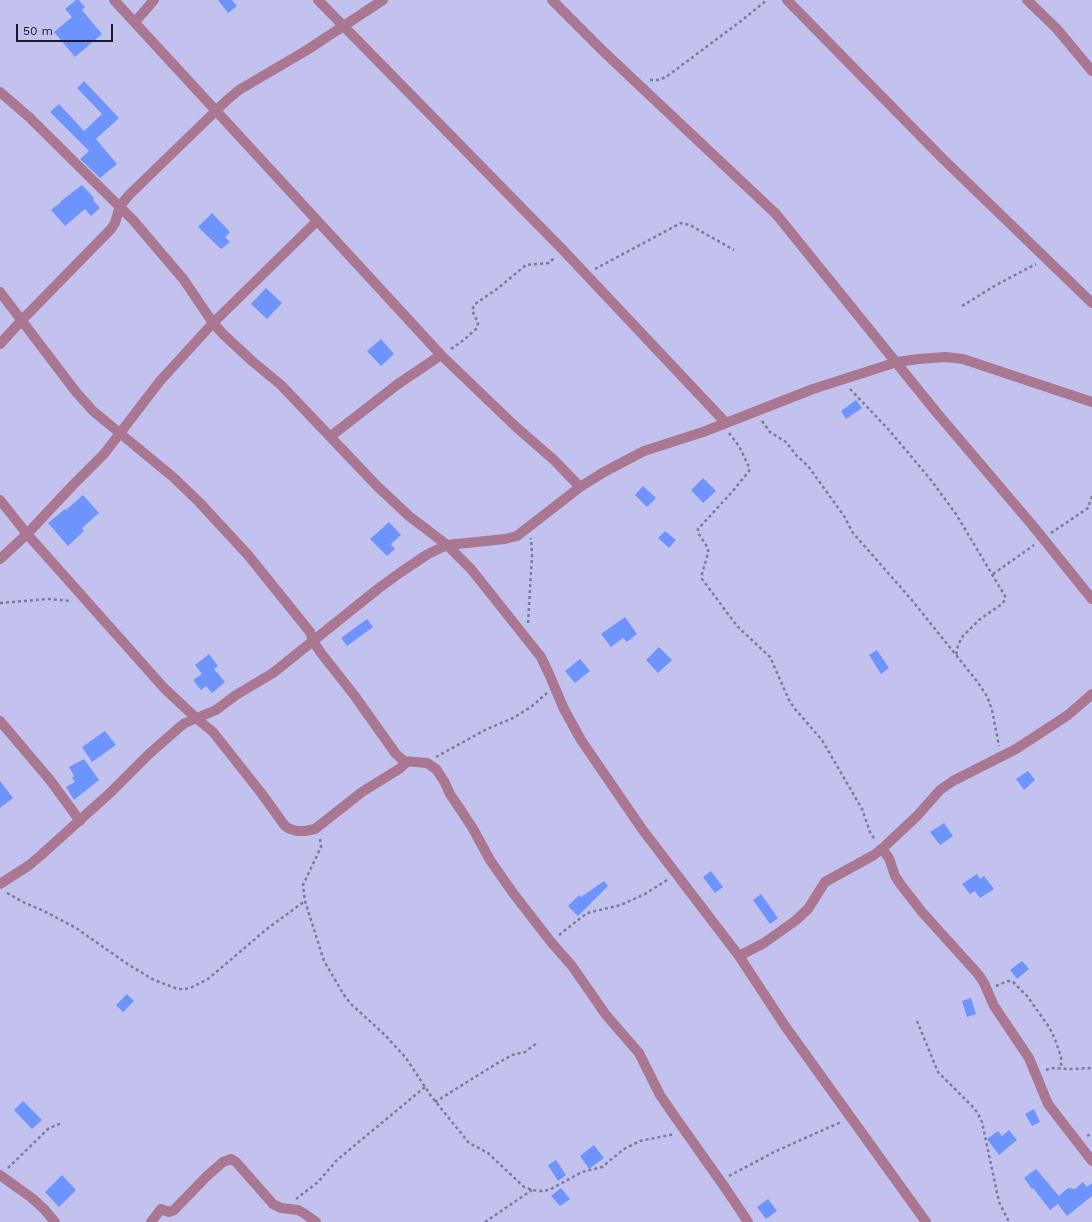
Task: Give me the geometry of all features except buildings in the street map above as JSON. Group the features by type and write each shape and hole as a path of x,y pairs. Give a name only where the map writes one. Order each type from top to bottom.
{"street":[{"path":"114,0 441,356 515,426 554,460 580,487"},
{"path":"135,22 154,0"},
{"path":"318,0 563,250 724,424"},
{"path":"0,344 111,230 120,206 129,195 239,90 344,26 383,0"},
{"path":"552,0 628,75 776,214 937,413 1044,538 1092,599"},
{"path":"787,0 943,159 1092,303"},
{"path":"1027,0 1057,29 1092,72"},
{"path":"0,92 29,117 120,206 159,248 180,274 213,323 252,361 281,385 377,486 410,516 447,546 471,569 541,658 564,709 581,740 642,829 740,956 785,1026 926,1222"},
{"path":"0,559 27,534 104,454 160,381 213,323 317,221"},
{"path":"0,292 76,392 93,411 173,477 223,526 310,632 313,641 400,759 407,762 427,763 433,766 440,774 450,794 472,827 490,860 513,893 551,942 576,971 606,1015 638,1053 660,1095 748,1222"},
{"path":"331,436 398,384 441,356"},
{"path":"3,888 80,821 185,723 216,710 236,695 273,673 379,588 428,554 447,546 512,538 531,526 580,487 604,472 644,451 724,424 813,389 897,362 946,357 963,359 1092,402"},
{"path":"0,500 27,534 164,688 213,732 285,826 297,831 315,829 362,792 399,769 407,762"},
{"path":"740,956 795,921 808,909 826,882 882,849 917,816 940,790 953,781 1016,748 1068,715 1092,694"},
{"path":"0,721 50,780 80,821"},
{"path":"882,849 889,858 895,876 922,912 971,965 984,983 994,1006 1030,1058 1048,1104 1092,1162"},
{"path":"151,1222 161,1209 169,1212 174,1210 207,1176 223,1162 231,1159 236,1162 273,1204 284,1208 298,1210 316,1222"},
{"path":"0,1175 32,1198 55,1222"}],"path":[{"path":"628,75 650,80 662,79 767,0"},
{"path":"585,274 681,223 690,225 734,250"},
{"path":"441,356 466,339 477,328 478,323 472,310 474,304 497,289 526,265 549,262 563,250"},
{"path":"962,306 996,285 1047,258"},
{"path":"842,380 889,430 931,480 956,514 1002,591 1005,599 1003,603 979,620 963,636 958,644 956,656"},
{"path":"755,412 770,432 786,442 797,456 808,466 844,516 853,533 911,599 976,680 987,696 992,710 1001,756"},
{"path":"724,424 739,446 749,467 749,471 698,530 698,534 708,548 702,579 737,626 770,657 789,700 822,740 862,809 873,838 882,849"},
{"path":"993,574 1088,508 1092,496"},
{"path":"527,640 532,555 531,526"},
{"path":"0,603 49,599 88,603"},
{"path":"427,763 439,754 485,730 513,718 531,707 554,685"},
{"path":"315,829 321,841 321,847 303,885 305,902 321,953 344,995 356,1010 396,1046 435,1102 469,1143 488,1153 524,1187 532,1190 549,1190 582,1172 602,1167 624,1150 640,1142 685,1131"},
{"path":"551,942 582,916 588,913 621,905 645,894 676,875"},
{"path":"3,888 24,903 44,911 76,928 129,965 154,980 178,989 190,988 208,979 268,928 305,902"},
{"path":"987,991 1008,981 1013,982 1021,989 1049,1027 1061,1057 1061,1068"},
{"path":"917,1021 938,1072 972,1106 982,1122 999,1202 1009,1222"},
{"path":"435,1102 496,1064 512,1055 525,1052 537,1043"},
{"path":"1036,1073 1052,1068 1092,1068"},
{"path":"284,1208 318,1182 337,1160 425,1087"},
{"path":"720,1181 774,1152 839,1122 852,1120"},
{"path":"0,1175 48,1129 63,1123"},
{"path":"485,1222 532,1190"}]}
